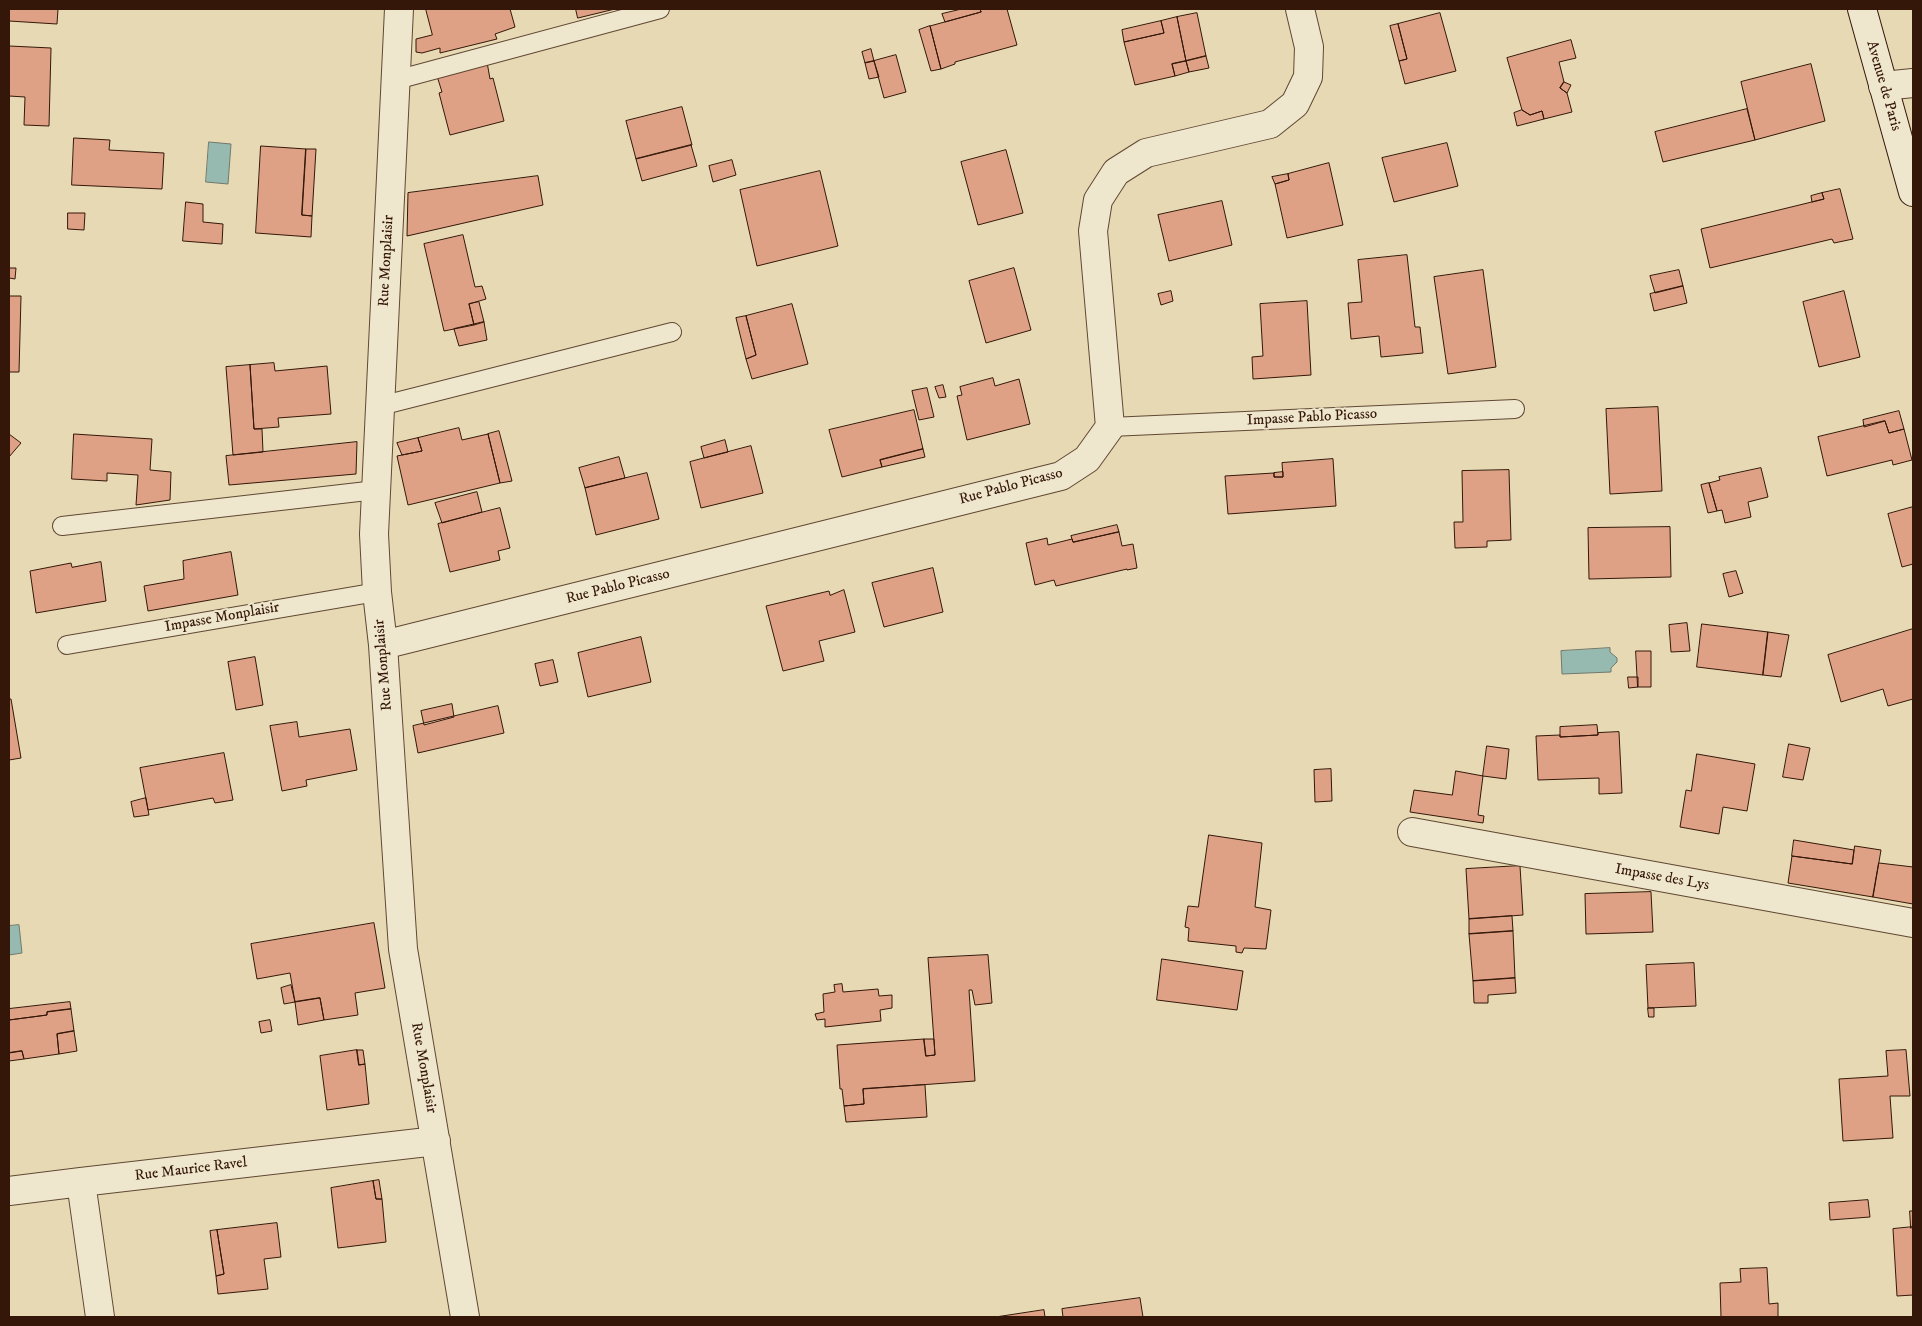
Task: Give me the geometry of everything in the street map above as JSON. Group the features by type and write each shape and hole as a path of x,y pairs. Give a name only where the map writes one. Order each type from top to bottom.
{"street":[{"name":"Rue Monplaisir","path":"399,9 374,534 403,949 465,1317"},
{"path":"1110,427 1093,230 1098,200 1116,172 1146,153 1270,124 1295,104 1308,77 1308,47 1300,9"},
{"name":"Avenue de Paris","path":"1862,9 1913,192"},
{"path":"1883,86 1913,83"},
{"name":"Rue Pablo Picasso","path":"383,645 1062,476 1087,459 1110,427"},
{"name":"Impasse des Lys","path":"1412,832 1913,923"},
{"name":"Rue Maurice Ravel","path":"9,1191 436,1141"},
{"path":"81,1182 100,1317"}],"lane":[{"path":"396,80 660,9"},
{"path":"380,406 672,332"},
{"name":"Impasse Pablo Picasso","path":"1110,427 1515,409"},
{"path":"62,526 376,490"},
{"name":"Impasse Monplaisir","path":"67,645 377,592"}],"water":[{"path":"209,142 231,144 228,184 206,182"},
{"path":"1610,648 1610,652 1617,658 1617,662 1611,668 1611,672 1562,674 1561,651"},
{"path":"19,925 22,953 9,955 9,926"}],"building":[{"path":"9,9 58,9 57,24 9,21"},
{"path":"426,9 510,9 515,27 495,34 497,39 440,53 440,48 422,53 416,52 416,39 432,35"},
{"path":"576,9 615,9 578,18"},
{"path":"962,9 980,9 981,12 945,22 942,14"},
{"path":"980,9 1007,9 1017,45 955,62 955,64 941,69 930,26 981,12"},
{"path":"1197,13 1206,56 1186,61 1177,17"},
{"path":"1440,13 1456,71 1405,84 1399,61 1407,59 1398,24"},
{"path":"1177,17 1186,61 1172,64 1175,76 1135,85 1124,42 1164,33 1161,21"},
{"path":"1161,21 1164,33 1124,42 1122,30"},
{"path":"1398,24 1407,59 1399,61 1390,26"},
{"path":"930,26 941,69 931,71 919,30"},
{"path":"1571,40 1576,58 1559,62 1564,82 1560,88 1567,93 1572,112 1544,119 1542,111 1530,115 1522,110 1507,58"},
{"path":"9,46 51,48 49,126 24,125 25,97 9,96"},
{"path":"871,49 874,61 865,63 862,52"},
{"path":"896,55 906,92 884,98 874,61"},
{"path":"1206,56 1209,68 1189,72 1186,61"},
{"path":"874,61 879,77 869,79 865,63"},
{"path":"1186,61 1189,72 1175,76 1172,64"},
{"path":"487,62 490,79 493,78 504,121 450,135 439,93 442,92 437,76"},
{"path":"1811,64 1825,121 1755,140 1741,82"},
{"path":"1564,82 1571,85 1567,93 1560,88"},
{"path":"682,107 692,145 636,159 626,121"},
{"path":"1747,109 1755,140 1663,162 1655,132"},
{"path":"1522,110 1530,115 1542,111 1544,119 1517,126 1514,113"},
{"path":"74,138 110,140 109,150 164,153 162,189 72,185"},
{"path":"1447,143 1458,186 1394,202 1382,158"},
{"path":"691,145 697,166 642,181 636,159"},
{"path":"261,146 306,149 302,215 312,216 311,237 256,233"},
{"path":"306,149 316,149 312,216 302,215"},
{"path":"1006,150 1023,213 978,225 961,162"},
{"path":"732,160 736,175 713,182 709,166"},
{"path":"1329,163 1343,225 1287,238 1275,184 1289,180 1288,174"},
{"path":"820,171 838,246 757,266 740,190"},
{"path":"1288,174 1289,180 1275,184 1272,177"},
{"path":"538,176 543,205 407,236 408,193"},
{"path":"1840,189 1853,239 1834,243 1832,239 1710,268 1701,229 1824,199 1822,193"},
{"path":"1822,193 1824,199 1812,202 1811,196"},
{"path":"1222,201 1232,245 1169,261 1158,215"},
{"path":"186,202 203,204 203,222 223,224 222,244 183,241"},
{"path":"68,213 85,213 84,230 68,229"},
{"path":"463,235 475,287 482,286 486,299 469,304 474,325 444,331 424,244"},
{"path":"1407,255 1415,327 1420,327 1423,353 1381,357 1379,336 1351,339 1348,303 1362,302 1358,260"},
{"path":"9,268 16,268 15,279 9,278"},
{"path":"1014,268 1031,330 986,343 969,281"},
{"path":"1483,270 1496,367 1448,374 1434,277"},
{"path":"1679,270 1683,286 1655,293 1650,276"},
{"path":"1683,286 1687,303 1654,311 1650,294"},
{"path":"1171,291 1173,301 1161,305 1158,294"},
{"path":"1844,291 1860,357 1819,367 1803,302"},
{"path":"9,296 21,296 19,372 9,372"},
{"path":"1307,301 1311,375 1253,379 1252,357 1263,356 1260,304"},
{"path":"479,302 484,322 474,325 469,304"},
{"path":"792,304 808,364 752,379 746,359 756,355 746,316"},
{"path":"746,316 756,355 746,359 736,318"},
{"path":"484,322 487,340 459,346 454,329"},
{"path":"274,363 275,371 327,366 331,414 278,418 279,427 254,429 250,365"},
{"path":"250,365 254,429 262,429 263,452 233,455 226,367"},
{"path":"993,378 995,386 1019,379 1030,424 967,440 957,396 962,395 960,387"},
{"path":"943,385 946,397 939,398 935,387"},
{"path":"927,388 934,417 919,420 912,391"},
{"path":"1658,407 1662,491 1610,494 1606,409"},
{"path":"914,410 923,449 880,460 882,467 842,477 829,430"},
{"path":"1899,411 1904,429 1889,433 1885,421 1864,427 1863,420"},
{"path":"1885,421 1889,433 1904,429 1912,460 1893,465 1892,460 1827,476 1818,437"},
{"path":"459,428 462,440 488,434 500,483 408,505 397,456 422,451 418,438"},
{"path":"499,431 512,481 500,483 488,434"},
{"path":"9,434 21,443 9,457"},
{"path":"74,434 152,439 150,470 171,472 170,500 136,505 138,475 107,473 107,481 72,479"},
{"path":"418,438 422,451 402,455 397,443"},
{"path":"725,440 728,452 704,458 701,447"},
{"path":"357,442 356,474 229,485 226,456"},
{"path":"751,446 763,493 701,508 690,462"},
{"path":"923,449 925,457 882,467 880,460"},
{"path":"619,457 625,478 585,488 579,468"},
{"path":"1333,459 1336,506 1228,514 1225,476 1274,473 1274,477 1283,477 1282,463"},
{"path":"1761,468 1768,497 1748,502 1751,517 1725,523 1722,510 1717,511 1709,483 1720,480 1719,477"},
{"path":"1509,470 1511,540 1487,541 1487,547 1455,548 1454,522 1463,522 1462,471"},
{"path":"1283,472 1283,477 1274,477 1274,473"},
{"path":"647,473 659,519 596,535 585,488"},
{"path":"1709,483 1717,511 1708,513 1701,485"},
{"path":"477,492 482,512 442,523 435,503"},
{"path":"1913,507 1913,564 1902,567 1888,514"},
{"path":"500,508 510,548 498,551 500,560 450,572 438,524"},
{"path":"1117,525 1119,532 1073,542 1071,536"},
{"path":"1670,527 1671,577 1589,579 1588,528"},
{"path":"1119,532 1122,546 1133,544 1137,568 1056,586 1054,580 1035,585 1026,543 1047,538 1048,545 1072,539 1073,542"},
{"path":"231,552 238,595 148,611 144,586 184,579 183,561"},
{"path":"101,562 106,601 36,613 30,571 71,563 72,567"},
{"path":"933,568 943,612 884,627 872,583"},
{"path":"1736,571 1743,593 1729,597 1723,574"},
{"path":"844,590 855,632 819,641 824,661 783,671 766,606 829,591 830,595"},
{"path":"1687,623 1690,651 1671,652 1669,625"},
{"path":"1702,624 1768,632 1763,675 1697,667"},
{"path":"1913,629 1913,699 1888,706 1883,689 1841,702 1828,655"},
{"path":"1768,632 1789,635 1781,677 1763,675"},
{"path":"641,637 651,682 588,697 578,653"},
{"path":"1636,651 1651,651 1651,687 1638,687"},
{"path":"255,657 263,705 236,710 228,662"},
{"path":"553,660 558,682 540,686 535,664"},
{"path":"1628,677 1638,677 1638,687 1629,688"},
{"path":"9,699 11,699 21,758 9,760"},
{"path":"452,704 454,717 424,725 421,711"},
{"path":"498,706 504,733 418,753 413,726"},
{"path":"297,722 299,737 350,729 357,770 306,780 307,786 282,791 270,726"},
{"path":"1597,725 1598,735 1560,737 1560,727"},
{"path":"1619,732 1622,793 1599,794 1599,778 1538,780 1536,736 1560,735 1560,737"},
{"path":"1789,744 1810,748 1803,780 1783,777"},
{"path":"1487,746 1509,749 1506,779 1483,776"},
{"path":"224,753 233,800 215,803 213,798 148,810 140,768"},
{"path":"1697,754 1755,764 1747,811 1723,807 1719,834 1680,827 1686,790 1691,791"},
{"path":"1331,769 1332,801 1315,802 1314,770"},
{"path":"1456,771 1483,776 1478,815 1484,816 1483,823 1410,812 1414,790 1452,795"},
{"path":"146,798 149,815 134,817 131,802"},
{"path":"1209,835 1262,843 1255,907 1271,910 1266,949 1244,948 1242,953 1236,952 1236,946 1188,941 1189,928 1185,927 1188,906 1198,907"},
{"path":"1794,840 1854,850 1852,864 1792,856"},
{"path":"1855,846 1881,850 1873,897 1788,883 1792,856 1852,864"},
{"path":"1879,863 1913,867 1913,904 1873,897"},
{"path":"1520,866 1523,915 1469,919 1466,869"},
{"path":"1651,892 1653,932 1586,934 1585,894"},
{"path":"1512,916 1513,931 1469,934 1469,919"},
{"path":"374,923 385,988 355,993 358,1015 324,1020 320,998 295,1002 290,973 257,979 251,944"},
{"path":"1513,931 1515,978 1473,981 1469,934"},
{"path":"988,955 992,1003 975,1005 972,990 969,990 975,1081 863,1089 864,1104 844,1106 842,1089 840,1089 837,1045 924,1039 926,1056 935,1055 928,958"},
{"path":"1162,959 1243,971 1237,1010 1157,1000"},
{"path":"1694,963 1696,1006 1648,1008 1646,965"},
{"path":"1515,978 1516,993 1488,995 1488,1003 1474,1003 1473,981"},
{"path":"842,984 843,992 878,989 879,996 892,995 892,1008 880,1010 881,1021 825,1027 825,1019 817,1020 815,1014 824,1012 823,994 835,992 834,985"},
{"path":"291,985 295,1002 284,1004 281,988"},
{"path":"320,998 324,1020 298,1025 295,1002"},
{"path":"70,1002 71,1009 47,1012 47,1015 9,1020 9,1009"},
{"path":"1648,1008 1654,1008 1654,1017 1649,1017"},
{"path":"71,1009 74,1031 57,1034 59,1054 24,1059 22,1051 9,1053 9,1020 47,1015 47,1012"},
{"path":"270,1020 272,1031 261,1033 259,1022"},
{"path":"74,1031 77,1051 59,1054 57,1034"},
{"path":"924,1039 934,1039 935,1055 926,1056"},
{"path":"357,1050 363,1050 365,1064 359,1065"},
{"path":"357,1050 359,1065 365,1064 369,1104 327,1110 320,1056"},
{"path":"1906,1050 1910,1096 1890,1096 1893,1138 1843,1141 1839,1079 1888,1076 1886,1051"},
{"path":"22,1051 24,1059 9,1061 9,1053"},
{"path":"925,1085 927,1117 846,1122 844,1106 864,1104 863,1089"},
{"path":"379,1180 382,1199 376,1199 373,1181"},
{"path":"373,1181 376,1199 382,1199 386,1242 338,1248 331,1188"},
{"path":"1868,1200 1870,1217 1830,1220 1829,1203"},
{"path":"1910,1211 1913,1211 1913,1227 1911,1228"},
{"path":"277,1223 281,1257 264,1259 268,1289 218,1294 216,1276 224,1274 217,1230"},
{"path":"1913,1227 1913,1295 1897,1296 1893,1229"},
{"path":"217,1230 224,1274 216,1276 210,1231"},
{"path":"1767,1268 1769,1304 1778,1303 1778,1317 1721,1317 1720,1283 1741,1282 1740,1269"},
{"path":"1140,1298 1143,1317 1063,1317 1062,1309"},
{"path":"1044,1310 1045,1317 996,1317"}]}
